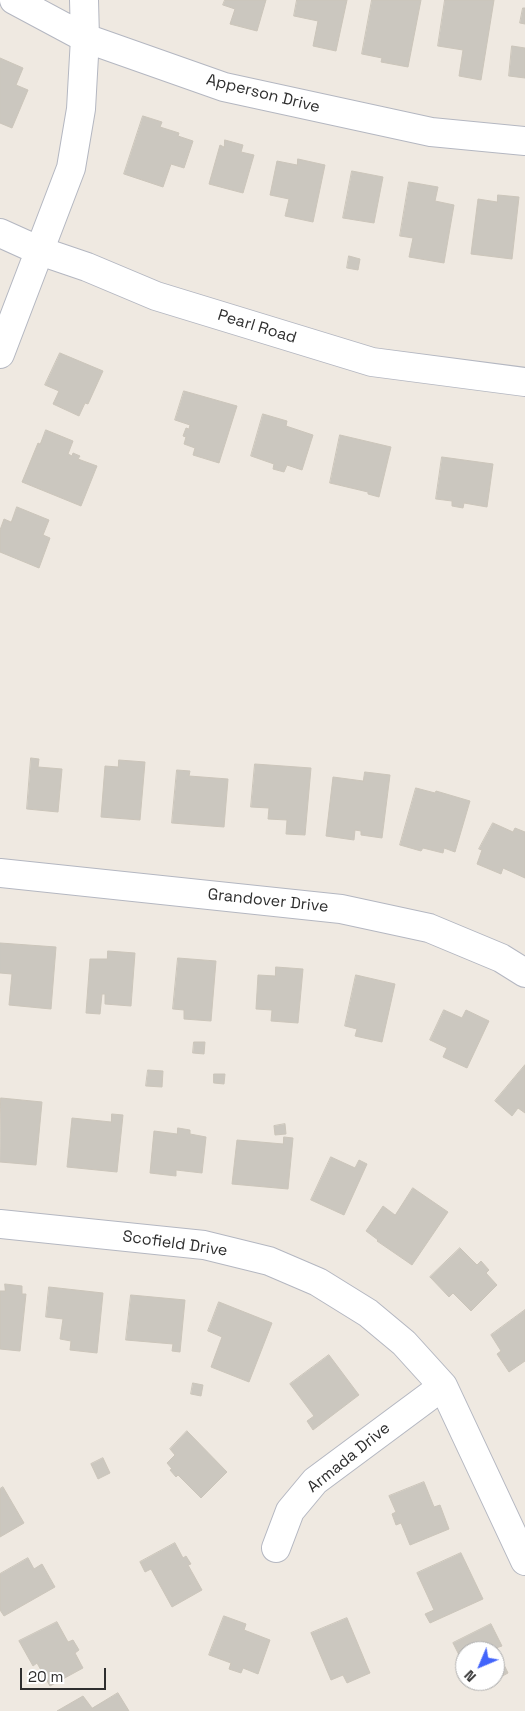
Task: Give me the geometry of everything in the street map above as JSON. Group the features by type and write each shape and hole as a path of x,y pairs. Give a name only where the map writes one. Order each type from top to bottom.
{"street":[{"name":"Apperson Drive","path":"14,0 85,38 224,87 431,132 525,141"},
{"path":"0,354 70,168 81,109 85,38 84,0"},
{"name":"Pearl Road","path":"0,233 40,251 87,267 156,296 372,362 525,382"},
{"name":"Grandover Drive","path":"0,872 341,909 429,928 501,958 525,972"},
{"name":"Scofield Drive","path":"0,1224 204,1244 269,1261 318,1282 368,1313 404,1342 443,1386 525,1561"},
{"name":"Armada Drive","path":"276,1548 290,1511 315,1482 443,1386"}],"building":[{"path":"225,0 266,0 257,31 230,24 235,9 223,5"},
{"path":"297,0 347,0 336,51 313,46 318,21 294,16"},
{"path":"372,0 421,0 408,67 381,62 382,58 362,54"},
{"path":"445,0 494,0 481,80 459,76 463,50 438,46"},
{"path":"523,8 525,8 525,24 520,23"},
{"path":"512,46 525,48 525,78 509,76"},
{"path":"0,58 23,68 16,85 28,90 12,128 0,123"},
{"path":"143,116 162,122 160,127 179,133 178,136 193,141 184,168 171,164 163,187 124,174"},
{"path":"225,140 243,145 241,152 254,155 243,193 209,184 220,145 224,147"},
{"path":"298,159 325,165 313,222 285,216 289,199 270,195 277,161 297,165"},
{"path":"352,171 383,177 374,223 343,218"},
{"path":"409,182 438,187 435,201 454,205 444,263 409,257 413,238 400,236"},
{"path":"498,195 519,197 512,259 471,254 478,199 497,202"},
{"path":"349,256 360,259 358,270 347,268"},
{"path":"60,353 103,371 88,404 85,403 79,416 53,404 59,391 45,385"},
{"path":"184,391 237,406 219,463 193,455 195,448 184,444 186,437 183,436 186,428 189,429 190,425 175,420"},
{"path":"263,414 287,421 286,426 313,435 302,470 287,465 284,472 273,469 274,464 251,456"},
{"path":"46,430 73,441 68,454 72,456 73,453 80,456 78,459 97,466 81,506 22,482 38,443 40,444"},
{"path":"340,435 391,447 379,497 368,494 368,492 330,483"},
{"path":"442,457 493,464 487,507 464,503 463,508 452,506 452,501 436,499"},
{"path":"17,507 49,520 43,535 50,538 39,568 0,552 0,530 4,519 11,522"},
{"path":"31,758 39,759 38,767 62,769 58,812 27,809"},
{"path":"119,760 145,762 140,820 101,817 105,766 118,767"},
{"path":"255,764 311,768 305,835 286,834 287,820 268,819 269,808 251,807"},
{"path":"177,770 190,771 189,776 228,779 224,827 172,823"},
{"path":"365,772 390,775 382,838 361,835 361,831 355,830 354,840 326,836 333,777 363,781"},
{"path":"416,788 435,793 436,791 470,801 455,852 444,848 443,853 423,848 421,851 400,845"},
{"path":"493,823 513,832 515,828 525,832 525,878 503,868 501,874 477,864 482,850 479,849"},
{"path":"0,943 56,947 51,1009 9,1005 12,974 0,973"},
{"path":"108,951 135,953 131,1006 105,1004 105,994 102,994 100,1014 86,1013 90,959 107,959"},
{"path":"178,958 216,961 211,1021 184,1019 184,1010 173,1009"},
{"path":"276,967 303,969 298,1023 271,1021 272,1010 256,1009 258,975 275,976"},
{"path":"356,975 395,984 382,1042 355,1036 357,1029 345,1026"},
{"path":"444,1010 462,1018 466,1010 489,1021 467,1068 443,1057 447,1048 430,1040"},
{"path":"194,1042 205,1042 204,1054 193,1053"},
{"path":"525,1065 525,1113 518,1108 512,1116 495,1101"},
{"path":"148,1070 163,1071 162,1087 146,1086"},
{"path":"214,1074 225,1074 224,1084 214,1083"},
{"path":"1,1098 42,1102 36,1165 0,1162"},
{"path":"112,1114 123,1115 117,1172 67,1167 72,1118 111,1122"},
{"path":"285,1124 286,1134 275,1135 274,1126"},
{"path":"178,1128 190,1130 190,1134 206,1137 202,1173 176,1170 176,1176 150,1173 154,1131 177,1134"},
{"path":"284,1137 293,1138 288,1189 232,1184 237,1140 283,1144"},
{"path":"331,1157 355,1168 359,1160 367,1164 344,1215 311,1200"},
{"path":"413,1188 448,1212 412,1265 377,1241 366,1231 383,1206 395,1215"},
{"path":"460,1248 477,1265 481,1261 489,1270 486,1273 497,1285 471,1311 453,1293 449,1297 430,1277"},
{"path":"5,1284 22,1286 22,1294 26,1294 20,1351 0,1349 0,1291 5,1291"},
{"path":"49,1287 103,1293 97,1353 70,1350 71,1341 60,1339 63,1319 46,1317"},
{"path":"131,1295 185,1300 180,1352 172,1351 173,1344 126,1340"},
{"path":"219,1302 272,1323 249,1382 211,1367 222,1337 208,1331"},
{"path":"525,1310 525,1361 509,1372 497,1354 501,1351 491,1335"},
{"path":"329,1355 359,1395 313,1430 307,1421 314,1416 290,1384"},
{"path":"193,1383 203,1385 201,1396 191,1394"},
{"path":"187,1431 227,1472 201,1498 178,1475 176,1477 167,1463 175,1455 170,1449"},
{"path":"103,1458 110,1473 98,1479 91,1464"},
{"path":"424,1482 434,1507 440,1505 449,1529 410,1545 401,1523 396,1525 392,1514 396,1512 389,1496"},
{"path":"3,1487 24,1523 0,1537 0,1489"},
{"path":"175,1543 183,1558 186,1556 191,1564 188,1565 202,1590 172,1607 151,1569 145,1572 140,1562"},
{"path":"461,1553 483,1599 430,1623 425,1614 434,1610 417,1573"},
{"path":"28,1558 34,1569 42,1564 55,1587 4,1616 0,1610 0,1574"},
{"path":"224,1616 246,1624 244,1630 270,1640 258,1674 243,1668 241,1673 229,1669 231,1663 209,1655"},
{"path":"347,1618 370,1673 347,1683 343,1675 331,1680 311,1633"},
{"path":"57,1622 68,1642 73,1640 79,1650 75,1653 83,1668 50,1686 37,1663 33,1666 19,1641"},
{"path":"491,1624 500,1641 457,1641"},
{"path":"118,1693 129,1711 57,1711 83,1696 92,1708"}]}
